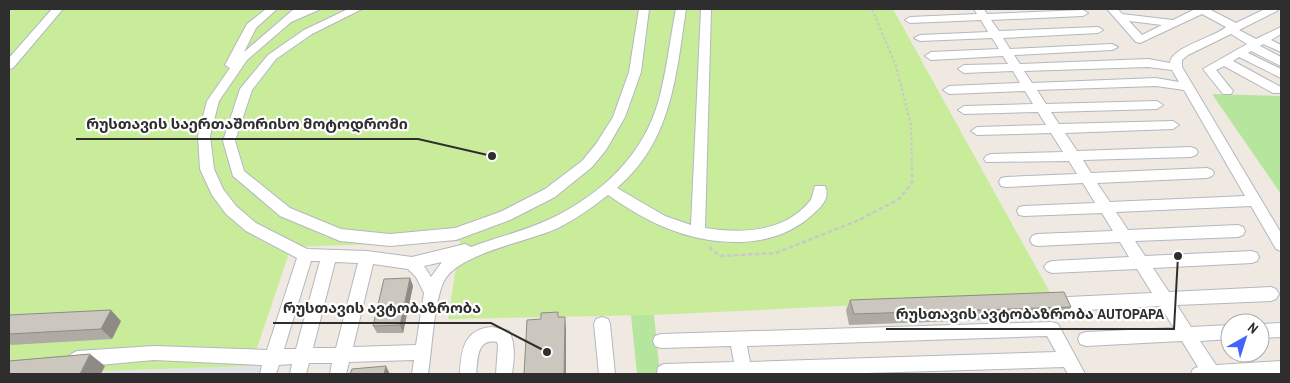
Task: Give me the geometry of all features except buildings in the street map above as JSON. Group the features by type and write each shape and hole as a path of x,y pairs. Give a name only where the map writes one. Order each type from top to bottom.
{"street":[{"path":"9,65 58,9"},
{"path":"272,9 247,31 213,101 204,136 207,169 217,191 231,210 251,227 305,255 367,258 412,263 475,248 493,246"},
{"path":"213,101 243,58 300,9"},
{"path":"280,26 316,9"},
{"path":"357,9 340,15 308,32 272,57 246,88 229,141 238,173 285,212 340,235 390,240 456,234 505,216 550,193 587,164 601,147 614,124 636,72 644,9"},
{"path":"420,374 432,293 438,276 445,268 456,261 555,223 608,189 630,168 643,150 658,120 668,86 681,9"},
{"path":"698,232 706,9"},
{"path":"1273,9 1184,53 1176,59 1176,67 1281,245"},
{"path":"910,20 982,13 1081,11 1126,64"},
{"path":"1116,13 1140,40 1197,11 1257,43 1281,49"},
{"path":"982,13 1186,334 1207,374 1281,369"},
{"path":"1116,13 1175,23"},
{"path":"920,38 1098,30"},
{"path":"1227,91 1210,69 1257,43 1280,33"},
{"path":"1257,43 1281,62"},
{"path":"931,56 1112,47"},
{"path":"1239,53 1281,74"},
{"path":"964,70 1148,63 1176,67"},
{"path":"949,90 1156,82 1188,87"},
{"path":"964,110 1157,104"},
{"path":"977,132 1173,125"},
{"path":"991,158 1191,152"},
{"path":"1006,182 1208,173"},
{"path":"608,189 668,224 698,232 732,235 765,234 786,227 818,202 820,190"},
{"path":"1024,212 1256,202"},
{"path":"1037,240 1238,231"},
{"path":"268,374 305,255"},
{"path":"298,374 329,256"},
{"path":"1052,268 1252,257"},
{"path":"338,374 367,258"},
{"path":"412,263 421,273 432,293"},
{"path":"1068,304 1271,294"},
{"path":"602,324 607,374"},
{"path":"661,341 1052,329 1077,374"},
{"path":"1086,339 1220,332"},
{"path":"468,374 470,349 473,343 480,336 492,333 503,336 506,345 504,374"},
{"path":"738,338 744,372"},
{"path":"57,361 154,353 252,358 423,352"},
{"path":"664,372 744,372 1069,359"}],"lane":[{"path":"1224,61 1277,90"}],"path":[{"path":"698,232 699,238 720,256 776,253 859,220 899,199 912,183 911,125 896,66 872,9"}],"shaded area":[{"path":"274,357 268,374 9,374 250,366 252,358"}],"green space":[{"path":"9,9 893,9 1052,296 654,315 448,319 460,241 291,247 251,366 9,374"},
{"path":"1212,94 1281,96 1281,194"},
{"path":"631,315 654,315 660,374 637,374"}],"place":[{"name":"რუსთავის საერთაშორისო მოტოდრომი","path":"492,156"},
{"name":"რუსთავის ავტობაზრობა AUTOPAPA","path":"1178,256"},
{"name":"რუსთავის ავტობაზრობა","path":"547,352"}]}
